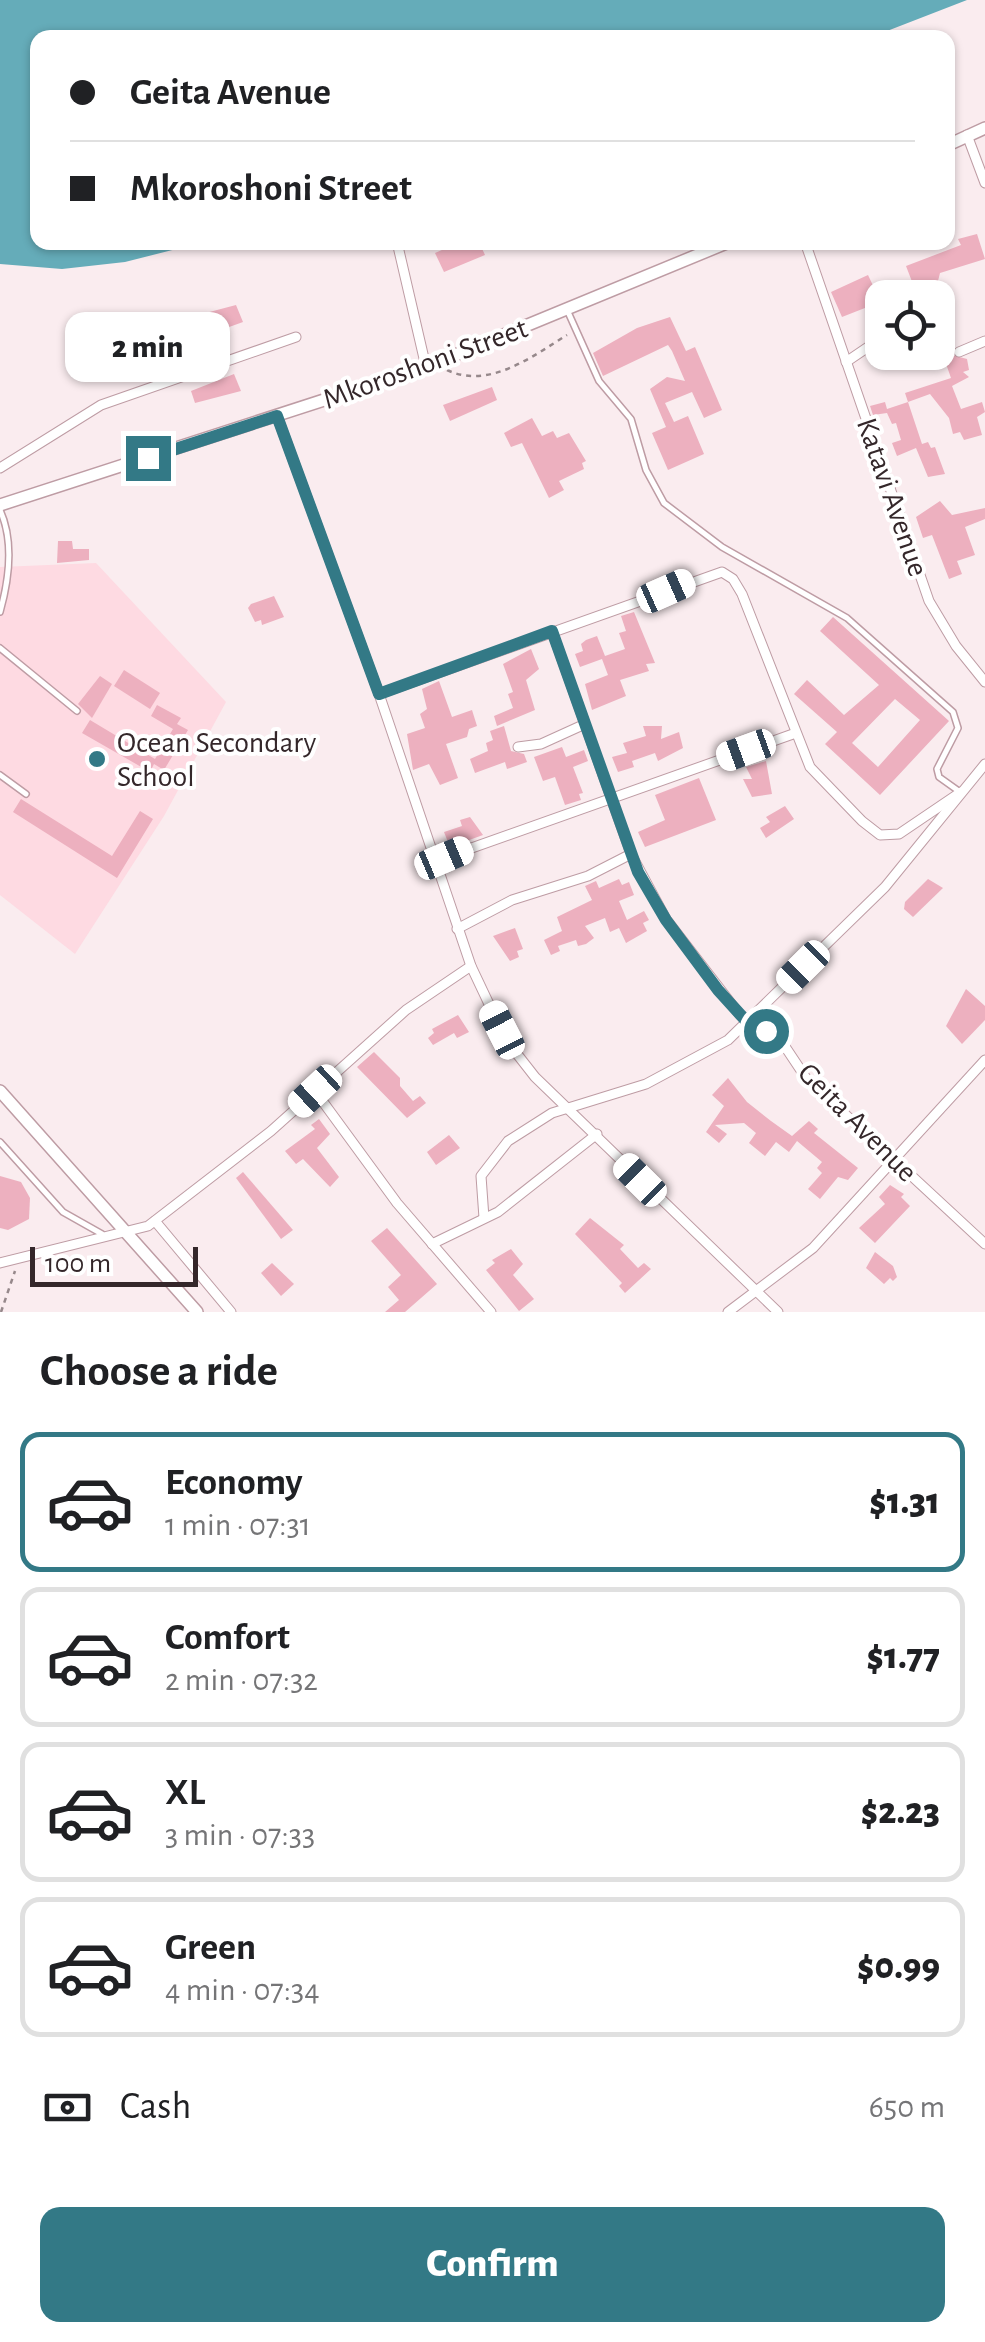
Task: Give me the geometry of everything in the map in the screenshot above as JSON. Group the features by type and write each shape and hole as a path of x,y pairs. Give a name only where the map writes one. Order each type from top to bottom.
{"street":[{"path":"955,142 985,128"},
{"path":"967,136 985,183"},
{"path":"399,250 432,365"},
{"name":"Mkoroshoni Street","path":"0,507 432,365 711,250"},
{"name":"Katavi Avenue","path":"808,250 929,601 956,646 985,682"},
{"path":"0,468 101,405 296,337"},
{"path":"959,352 985,340"},
{"path":"846,362 865,350"},
{"path":"277,416 379,694 457,930 512,1048 566,1106 778,1312"},
{"path":"379,694 724,573 742,594 793,734 822,784 882,836 904,832 961,792"},
{"name":"Geita Avenue","path":"552,631 631,854 666,920 748,1023 780,1039 806,1078 985,1244"},
{"path":"518,747 541,744 585,724"},
{"path":"435,861 793,734"},
{"path":"484,1218 479,1190 485,1166 508,1141 566,1106 660,1077 728,1040 893,879 985,764"},
{"path":"457,930 512,900 588,876 631,854"},
{"path":"0,1264 155,1220 315,1091 406,1010 471,966"},
{"path":"728,1312 804,1257 985,1060"},
{"path":"0,1091 197,1312"},
{"path":"315,1091 432,1244 491,1312"},
{"path":"432,1244 484,1218 597,1134"},
{"path":"155,1220 231,1312"}],"lane":[{"path":"566,310 598,381 632,422 646,470 664,503 722,547 848,618 953,712 958,728 937,769 939,777 961,792"},
{"path":"0,507 9,564 0,612"},
{"path":"0,648 77,711"},
{"path":"0,775 26,794"},
{"path":"0,1142 63,1212 102,1234"}],"path":[{"path":"432,365 458,375 483,376 534,356 577,328"},
{"path":"1,1312 9,1282 28,1257"}],"shaded area":[{"name":"Ocean Secondary School","path":"96,563 226,702 164,816 75,954 0,895 0,567"}],"water":[{"path":"0,0 967,0 890,30 30,30 30,250 172,250 125,262 62,269 0,264"}],"building":[{"path":"977,234 985,259 940,273 938,280 911,280 906,266 961,245 958,239"},
{"path":"483,250 485,255 444,272 435,253"},
{"path":"868,275 870,280 865,280 865,308 842,317 831,292"},
{"path":"236,305 243,322 196,339 190,324 200,320 198,315"},
{"path":"670,317 686,351 695,347 722,410 704,418 692,392 665,403 674,422 688,416 704,454 668,470 652,433 666,427 650,389 667,377 685,381 672,351 668,345 603,376 593,353 637,328"},
{"path":"154,333 155,337 164,333 174,349 156,359 142,338"},
{"path":"955,356 967,359 969,370 963,372 969,377 952,386 961,409 982,402 985,412 977,417 982,435 964,440 960,432 953,434 949,418 930,394 908,402 905,393 951,378 948,370 955,370"},
{"path":"234,374 241,391 195,403 191,391"},
{"path":"492,387 497,400 450,421 443,405"},
{"path":"885,402 887,409 908,402 922,444 928,442 931,448 935,447 945,474 928,477 916,448 897,456 892,443 901,440 896,423 892,424 887,413 873,415 870,406"},
{"path":"532,418 542,436 553,431 557,438 569,433 586,461 582,463 584,469 559,481 564,490 549,498 522,443 511,447 504,433"},
{"path":"940,501 952,515 985,508 985,519 965,527 975,555 957,561 962,574 949,579 932,535 923,538 916,517"},
{"path":"58,541 72,541 73,549 89,549 89,560 57,563"},
{"path":"274,596 284,617 262,625 261,620 255,622 248,608"},
{"path":"634,612 655,663 646,664 649,671 620,680 626,696 592,710 585,684 608,675 602,659 580,667 575,654 583,651 581,644 597,636 605,656 625,649 619,633 626,631 621,616"},
{"path":"833,617 949,721 880,795 825,744 837,732 794,694 807,680 844,715 879,685 820,631","holes":["895,699 920,720 878,767 852,743"]},
{"path":"531,649 539,669 526,680 535,710 497,726 494,716 513,708 508,694 513,692 503,664"},
{"path":"124,670 160,693 150,709 114,686"},
{"path":"100,676 112,684 92,718 78,704"},
{"path":"439,681 452,717 472,710 477,726 469,729 467,737 446,744 458,778 440,785 429,764 413,770 407,734 425,728 420,714 427,709 422,689"},
{"path":"157,705 181,718 177,724 188,730 164,770 154,764 150,772 82,733 90,720 155,759 173,729 151,716"},
{"path":"504,726 511,751 524,754 527,762 507,769 505,762 475,773 470,759 488,751 486,743 493,740 490,731"},
{"path":"643,726 662,726 661,739 679,732 683,748 658,761 655,753 632,761 634,767 618,772 612,757 627,753 623,743 646,736"},
{"path":"562,747 566,757 584,750 588,761 573,767 583,793 579,794 581,800 565,805 555,777 543,781 534,757"},
{"path":"766,761 772,794 752,797 743,779 752,779 746,767"},
{"path":"699,778 716,820 645,847 638,832 665,820 655,795"},
{"path":"21,799 112,856 140,811 153,819 117,878 13,812"},
{"path":"785,806 794,819 766,838 760,828 770,822 766,817"},
{"path":"470,817 483,835 450,847 444,832 462,826 460,820"},
{"path":"619,879 622,885 629,882 634,895 619,901 627,920 644,911 649,920 643,923 647,931 626,943 619,928 610,932 605,918 585,926 594,938 586,944 578,946 576,940 558,946 560,951 551,955 544,940 562,931 557,917 592,900 585,886 596,881 599,888"},
{"path":"928,879 943,888 913,917 904,909 905,902"},
{"path":"515,928 523,949 517,951 519,957 510,961 493,936"},
{"path":"966,989 985,1006 985,1020 962,1044 946,1026"},
{"path":"458,1015 469,1032 457,1038 454,1033 433,1045 428,1038 434,1033 432,1029"},
{"path":"374,1052 400,1078 400,1086 413,1101 420,1096 426,1103 407,1118 357,1067"},
{"path":"728,1078 747,1102 792,1136 809,1121 818,1129 814,1133 858,1168 848,1180 838,1177 820,1199 808,1189 822,1173 817,1168 822,1162 797,1141 789,1152 776,1142 765,1156 749,1143 756,1133 744,1123 715,1125 727,1134 719,1143 706,1132 724,1106 712,1095"},
{"path":"319,1119 330,1134 317,1148 339,1177 330,1187 303,1159 296,1164 285,1151 315,1129 311,1125"},
{"path":"449,1135 460,1148 436,1165 427,1152"},
{"path":"243,1172 293,1230 281,1239 236,1178"},
{"path":"0,1176 21,1182 30,1198 29,1219 8,1230 0,1228"},
{"path":"890,1185 904,1194 901,1197 910,1206 875,1243 859,1228 885,1204 879,1197"},
{"path":"590,1218 624,1245 620,1249 638,1268 644,1263 651,1269 625,1293 619,1286 622,1283 575,1234"},
{"path":"387,1228 437,1284 405,1312 385,1312 399,1300 388,1287 401,1275 371,1241"},
{"path":"511,1249 523,1264 513,1275 534,1299 519,1311 486,1270 495,1263 492,1260"},
{"path":"875,1252 893,1266 897,1277 893,1281 890,1278 884,1284 866,1268"},
{"path":"272,1263 294,1284 281,1296 261,1273"}],"place":[{"name":"Ocean Secondary School","path":"97,759"}],"route":[{"path":"148,458 277,416 346,613 379,694 552,631 638,872 666,920 718,990 748,1023 766,1031"}]}
